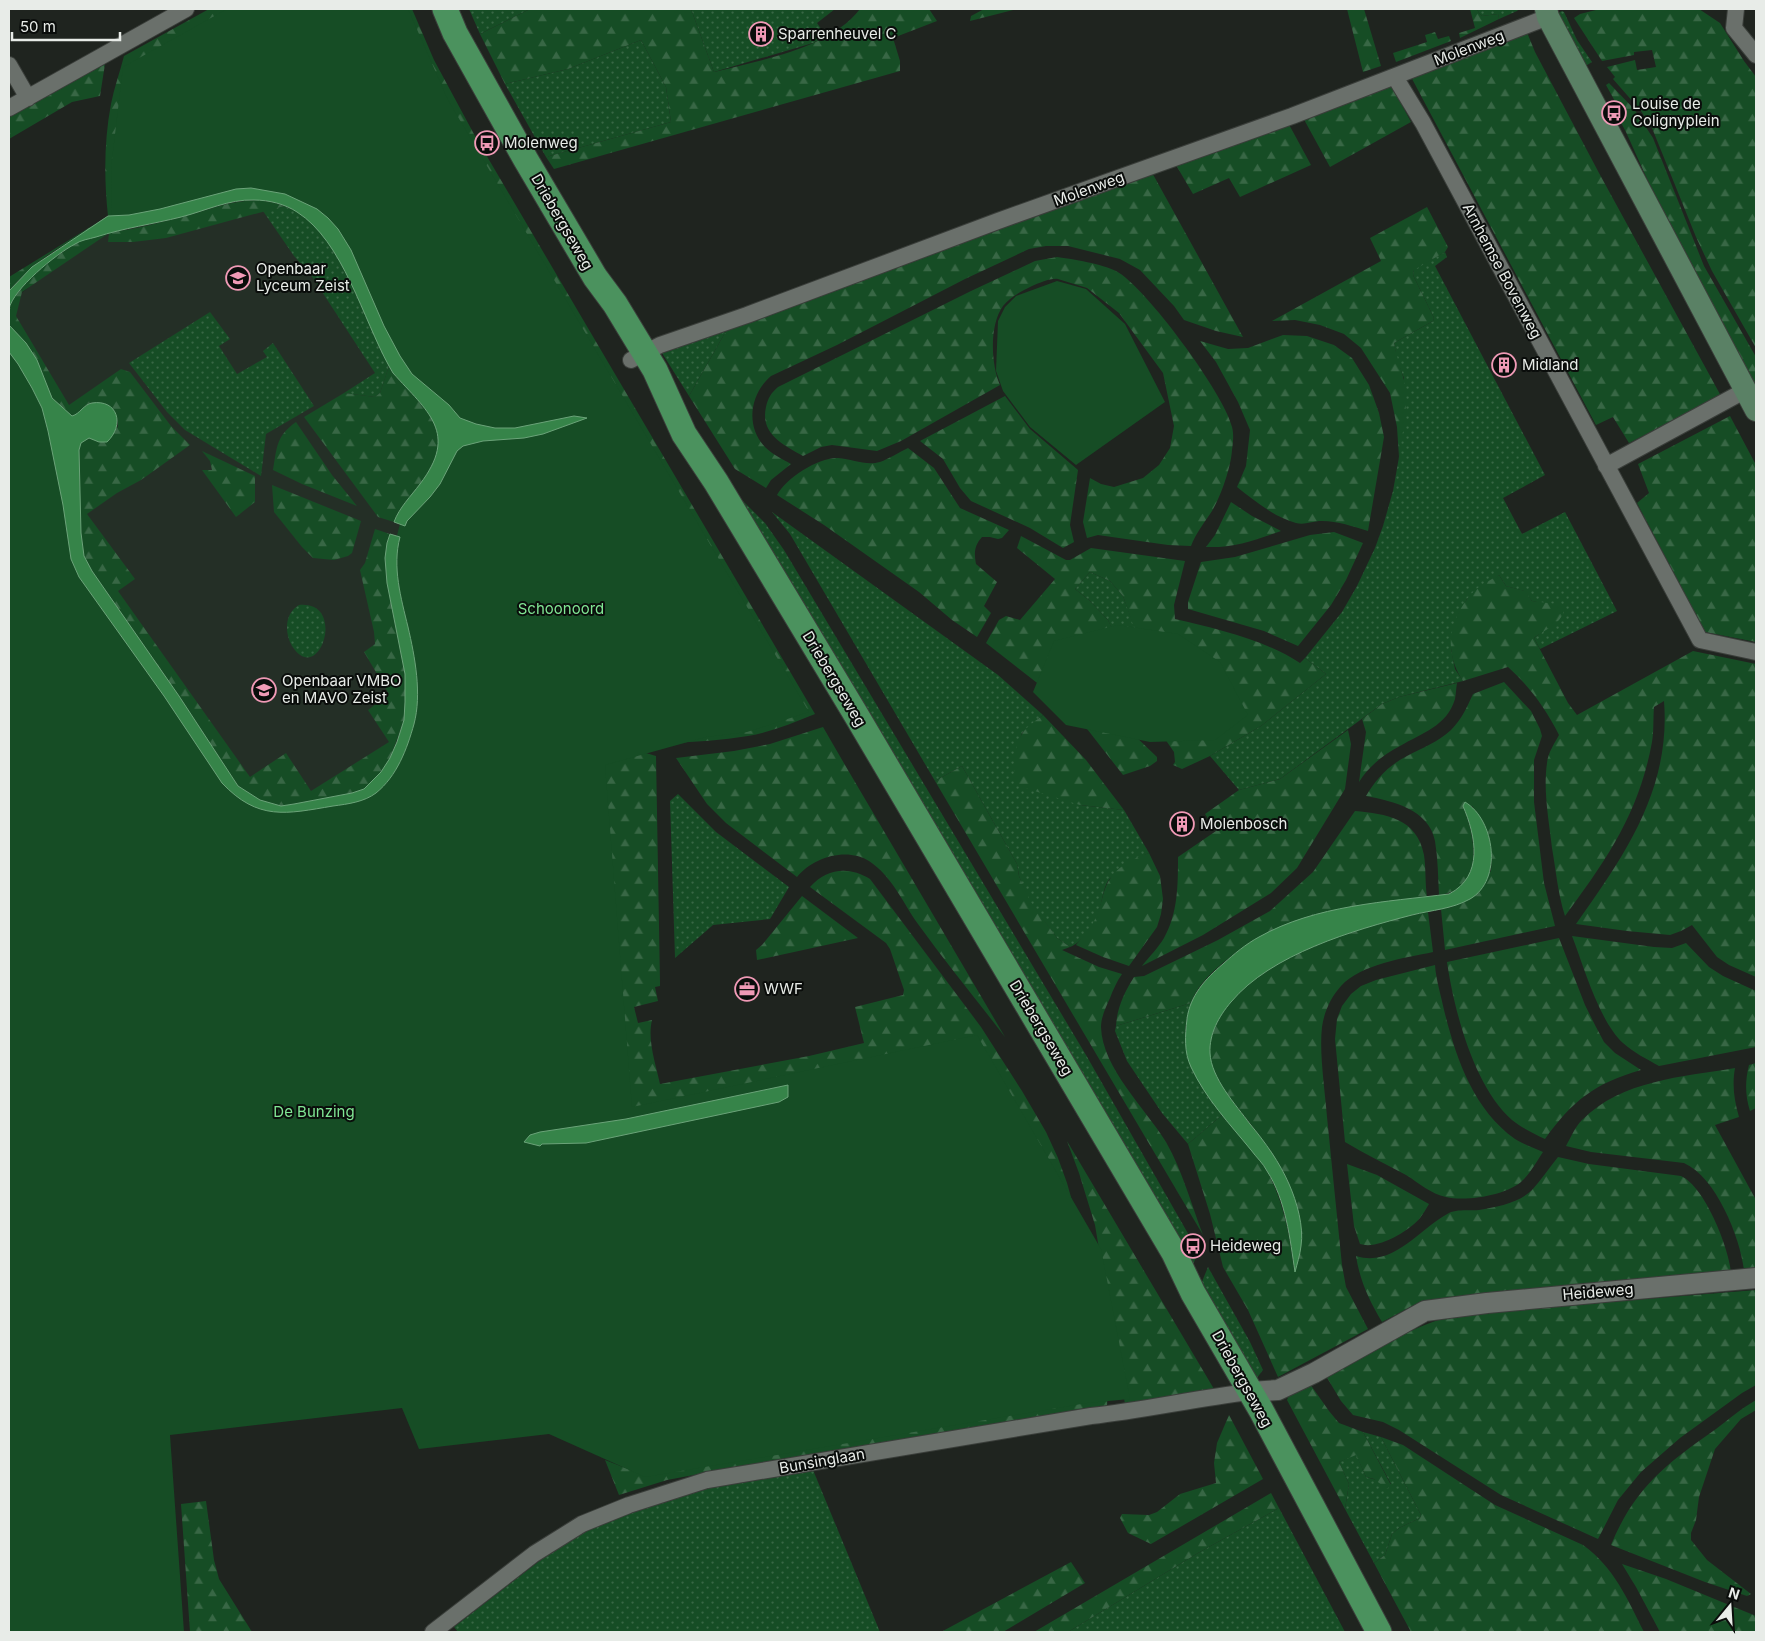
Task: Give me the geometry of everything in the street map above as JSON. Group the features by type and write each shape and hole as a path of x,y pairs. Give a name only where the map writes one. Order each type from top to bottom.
{"main road":[{"name":"Driebergseweg","path":"445,9 455,33 509,131 595,277 604,314 637,356 661,407 684,434 716,482 850,704 1154,1218 1379,1632"},
{"path":"1547,13 1751,400"}],"street":[{"path":"9,108 186,9"},
{"path":"1736,9 1734,28 1756,55"},
{"name":"Molenweg","path":"637,356 660,345 747,315 998,221 1395,77 1547,13"},
{"path":"9,66 28,98"},
{"name":"Arnhemse Bovenweg","path":"1395,77 1423,124 1700,640 1756,652"},
{"path":"1606,466 1751,400"},
{"name":"Heideweg","path":"1250,1392 1278,1390 1424,1311 1487,1302 1756,1278"},
{"name":"Bunsinglaan","path":"433,1632 534,1554 582,1524 629,1505 707,1480 1091,1416 1250,1392"}],"shaded area":[{"path":"251,188 285,194 317,209 338,229 351,250 384,326 400,356 412,374 449,405 460,418 495,428 515,428 574,416 587,418 543,434 524,438 483,441 463,446 457,451 440,484 407,521 405,526 394,522 402,507 431,466 437,451 438,437 434,424 427,412 393,373 379,347 350,282 327,242 313,225 297,212 271,202 254,200 235,201 181,217 117,231 80,242 57,256 36,273 18,292 9,309 9,291 32,267 108,216 129,215 160,209 236,189"},
{"path":"240,194 295,203 399,364 410,701 385,777 255,804 84,576 9,343 9,304 96,229"},
{"path":"9,325 26,343 37,360 52,398 72,416 92,403 108,405 113,409 117,421 113,435 107,442 99,442 89,438 81,443 79,450 81,533 84,556 92,571 179,696 238,786 260,800 281,806 352,793 364,789 381,772 390,758 404,720 405,674 387,583 385,558 390,534 400,537 397,571 415,663 416,712 414,724 400,761 390,779 376,793 361,801 301,811 273,812 248,804 222,783 164,696 79,577 71,559 63,505 42,408 18,364 9,352"},
{"path":"1465,802 1483,822 1491,850 1491,865 1487,878 1480,890 1470,899 1456,905 1365,928 1340,936 1291,957 1268,970 1248,985 1227,1007 1213,1032 1210,1046 1211,1062 1219,1081 1277,1161 1295,1199 1301,1223 1302,1239 1295,1272 1283,1207 1273,1182 1264,1165 1211,1100 1191,1067 1186,1050 1186,1032 1191,1003 1204,982 1231,957 1254,940 1281,926 1328,911 1352,906 1449,894 1460,886 1468,877 1474,854 1474,842 1463,806"},
{"path":"788,1085 788,1097 779,1102 586,1143 542,1144 540,1146 524,1142 530,1135 540,1132 626,1119"}],"green space":[{"name":"Schoonoord","path":"209,9 412,9 434,60 475,136 815,714 774,730 748,736 670,743 457,451 338,229 251,188 109,232 146,226 245,201 271,202 284,206 166,238 133,242 108,242 109,233 22,292 16,316 69,405 121,369 130,372 171,426 190,445 141,480 117,493 87,514 135,579 118,591 250,777 286,753 311,791 389,742 368,710 389,694 364,652 375,644 360,570 365,563 375,529 390,534 385,558 387,583 405,674 405,702 404,720 390,758 381,772 364,789 294,804 281,806 260,800 238,786 179,696 92,571 84,556 81,533 79,450 81,443 89,438 99,442 118,427 116,415 114,411 105,405 89,403 72,417 52,398 45,383 9,325 9,309 14,297 32,276 100,226 75,238 51,253 18,280 9,291 9,277 108,216 105,174 107,132 112,98 124,56"},
{"name":"De Bunzing","path":"227,9 408,9 448,100 809,712 747,732 706,737 605,765 632,1107 977,1035 1101,1249 1130,1399 1087,1403 645,1477 549,1434 419,1449 402,1408 170,1435 184,1632 9,1632 9,343 53,410 76,552 230,783 255,804 276,808 361,797 385,777 404,739 410,701 390,562 402,516 445,455 451,419 399,364 335,238 295,203 240,194 112,225 111,168 123,67"},
{"path":"469,9 530,9 480,34"},
{"path":"530,9 691,9 714,72 773,57 813,43 847,23 860,9 929,9 937,21 893,38 900,61 900,71 554,169 546,157 671,122 666,87 641,40 568,69 505,84 480,34"},
{"path":"691,9 835,9 817,23 826,36 813,43 714,72"},
{"path":"984,9 1017,9 970,21 971,16"},
{"path":"1347,9 1364,9 1381,66 1363,72"},
{"path":"1470,9 1477,9 1482,16 1498,14 1499,19 1460,38 1459,33 1475,28"},
{"path":"1477,9 1519,9 1499,19 1498,14 1482,16"},
{"path":"1600,9 1699,9 1720,23 1756,77 1756,348 1712,271 1696,237 1652,128 1641,111 1613,79 1615,77 1607,67 1635,60 1637,70 1656,67 1652,50 1634,52 1634,55 1602,61 1574,18 1580,14"},
{"path":"1562,11 1577,40 1592,62 1584,67 1558,13"},
{"path":"1526,30 1535,52 1599,173 1721,396 1629,443 1613,417 1596,425 1410,75"},
{"path":"1435,32 1438,39 1449,36 1451,41 1396,62 1393,53 1427,42 1425,35"},
{"path":"641,40 666,87 671,122 546,157 505,84 568,69"},
{"path":"105,64 100,96 72,102 9,139 9,117"},
{"path":"1390,83 1411,122 1330,167 1301,114"},
{"path":"1609,83 1634,109 1653,138 1704,266 1756,357 1756,386 1648,181 1613,108 1617,105 1606,85"},
{"path":"1286,119 1311,165 1240,197 1229,178 1193,194 1173,160"},
{"path":"1150,169 1243,337 1216,331 1184,320 1174,306 1140,270 1120,259 1068,246 1046,246 1029,249 965,279 837,345 771,376 758,392 755,401 753,420 755,430 765,447 791,464 771,480 766,488 735,469 689,396 730,324"},
{"path":"284,206 296,211 313,223 326,237 342,264 389,366 380,393 375,397 344,393 375,373 311,275 294,256 263,211"},
{"path":"1427,207 1448,247 1445,252 1414,270 1413,275 1434,318 1433,321 1394,343 1406,393 1405,417 1399,457 1397,427 1390,393 1361,348 1344,334 1320,325 1295,320 1272,321 1381,261 1370,238"},
{"path":"1445,252 1447,257 1435,266 1545,475 1503,498 1522,534 1565,512 1617,611 1540,649 1534,638 1546,629 1542,603 1532,601 1524,591 1506,586 1499,575 1467,599 1458,615 1451,649 1455,669 1463,681 1399,697 1382,704 1280,779 1239,790 1210,756 1261,726 1326,674 1305,658 1342,612 1375,548 1393,491 1399,457 1404,378 1397,360 1394,343 1433,321 1434,318 1413,275 1414,269"},
{"path":"1057,257 1103,266 1116,271 1129,281 1164,319 1182,343 1215,391 1226,412 1232,427 1233,436 1228,473 1212,511 1191,546 1168,545 1098,535 1087,538 1083,522 1090,478 1101,484 1114,487 1143,478 1159,465 1170,448 1174,426 1163,373 1119,313 1087,288 1058,279 1045,281 1020,292 1003,306 998,314 995,324 993,356 1000,385 901,441 877,451 832,445 821,447 803,456 781,443 770,431 766,424 766,407 773,391 778,387 1035,261"},
{"path":"1057,281 1086,289 1125,324 1165,402 1076,465 1030,427 1003,391 996,371 998,321 1005,307 1016,296"},
{"path":"210,312 230,339 219,346 237,374 267,357 263,351 273,343 314,406 266,434 261,476 185,430 167,412 129,363"},
{"path":"730,324 689,396 662,353"},
{"path":"1283,335 1307,336 1334,345 1352,358 1369,385 1379,413 1384,437 1368,531 1331,521 1296,523 1280,517 1265,508 1237,487 1246,466 1250,430 1238,402 1216,362 1200,341 1228,349 1248,348"},
{"path":"389,366 427,412 434,424 438,437 437,451 431,466 402,507 394,522 378,517 304,417 344,393 375,397 380,393"},
{"path":"1005,396 1030,429 1078,470 1070,525 1074,542 1063,548 1030,528 971,501 960,488 943,459 920,441"},
{"path":"1730,416 1756,465 1756,642 1705,632 1637,503 1649,493 1638,464"},
{"path":"296,422 332,475 357,506 273,470 278,443 289,427"},
{"path":"908,448 934,468 960,508 1009,530 1002,538 982,537 976,547 976,564 997,582 984,606 991,613 977,637 952,620 919,592 824,525 777,495 781,488 795,476 822,461 838,458 875,463"},
{"path":"202,451 255,476 255,502 236,517 202,470 212,470 210,461"},
{"path":"272,485 361,521 352,553 334,560 313,558 274,512"},
{"path":"740,498 765,523 784,550 1086,1055 1198,1251 1192,1268"},
{"path":"1231,502 1252,516 1281,531 1235,545 1206,547 1215,535"},
{"path":"772,512 998,675 1043,715 1022,733 1017,749 1080,805 1124,810 1149,853 1127,865 1108,881 1095,921 1084,937 1075,945 1070,947 1057,938 1029,901 1019,876 1017,864 962,766 935,781 790,534"},
{"path":"1334,532 1363,543 1346,580 1331,605 1298,646 1264,631 1188,609 1188,602 1201,562 1235,557 1310,535"},
{"path":"1021,536 1066,560 1070,560 1091,548 1185,561 1174,605 1175,619 1255,641 1271,647 1300,663 1305,658 1326,674 1261,726 1210,756 1182,769 1173,765 1175,762 1174,752 1165,739 1139,642 1123,596 1110,581 1090,572 1075,589 1089,600 1108,620 1124,652 1059,700 986,643 999,620 1006,616 1020,620 1055,579 1017,548"},
{"path":"1090,572 1110,581 1123,596 1140,642 1162,737 1108,620 1089,600 1075,589"},
{"path":"1499,575 1506,586 1525,591 1532,601 1564,605 1564,611 1559,621 1534,638 1568,703 1577,715 1693,651 1756,664 1756,977 1729,965 1717,957 1692,925 1670,935 1576,924 1611,872 1641,820 1652,792 1660,763 1664,733 1664,701 1654,707 1653,738 1639,791 1630,813 1608,855 1565,916 1552,848 1546,784 1548,759 1559,735 1537,699 1508,667 1463,681 1452,657 1452,631 1462,606 1473,592"},
{"path":"299,605 314,607 322,615 325,627 324,639 319,650 311,657 302,656 289,641 287,623 294,608"},
{"path":"1118,625 1178,634 1220,662 1248,715 1215,740 1150,742 1066,725 1033,692 1054,641"},
{"path":"1504,682 1531,711 1542,736 1534,760 1534,802 1544,883 1555,926 1445,950 1441,909 1452,907 1491,871 1491,851 1486,829 1472,806 1463,806 1468,819 1473,847 1470,873 1464,883 1454,891 1439,895 1435,841 1425,821 1408,808 1366,796 1379,778 1394,764 1451,730 1461,717 1473,694"},
{"path":"1457,683 1455,699 1446,716 1433,728 1382,757 1367,771 1359,782 1366,732 1362,719 1382,704 1399,697"},
{"path":"1043,715 1086,760 1124,810 1080,805 1015,785 1015,759 1019,740 1027,728"},
{"path":"1084,725 1132,733 1157,757 1157,761 1150,766 1123,775"},
{"path":"823,727 1005,1037 929,938 891,882 877,867 860,857 851,855 831,856 812,864 797,877 726,823 707,804 676,758 734,751 770,744"},
{"path":"1348,730 1351,744 1345,789 1297,868 1271,893 1203,935 1142,966 1164,938 1172,919 1175,909 1178,857 1216,831 1205,814 1239,790 1280,779"},
{"path":"619,745 656,756 660,986 655,987 658,1001 634,1007 638,1023 652,1020 651,1044 660,1084 809,1056 864,1043 855,1007 903,995 904,990 890,949 886,943 810,887 824,876 839,871 854,872 870,879 981,1027 1022,1091 1046,1132 1058,1158 1080,1229 1108,1391 1107,1406 742,1466 667,1480 619,1495 605,1460 633,1471 661,1466 626,1119 274,813"},
{"path":"962,766 1017,864 1019,876 1030,901 1057,938 1070,947 1062,950 1099,967 1122,974 1103,1016 1101,1027 1103,1042 1109,1058 1126,1088 1158,1129 1172,1153 1203,1235 935,781"},
{"path":"678,794 716,832 789,887 770,919 713,925 675,958 670,801"},
{"path":"1355,811 1389,816 1398,820 1415,833 1424,855 1427,897 1260,937 1220,965 1202,983 1191,1003 1116,1026 1122,1001 1134,977 1144,976 1218,940 1270,911 1313,872"},
{"path":"1149,853 1160,876 1163,899 1161,914 1157,927 1129,966 1076,945 1094,921 1106,885 1111,877 1126,864"},
{"path":"802,896 858,938 757,960 756,950"},
{"path":"1428,912 1433,952 1384,963 1350,978 1337,990 1331,1000 1324,1016 1322,1027 1323,1072 1342,1265 1346,1287 1368,1329 1278,1377 1248,1310 1223,1267 1210,1214 1188,1144 1222,1115 1246,1143 1264,1166 1274,1184 1288,1233 1294,1270 1291,1190 1286,1176 1277,1161 1218,1080 1210,1059 1210,1046 1214,1030 1227,1006 1248,985 1275,966 1306,950 1338,937 1371,926"},
{"path":"1572,936 1654,947 1672,948 1686,943 1709,967 1723,976 1756,991 1756,1047 1659,1066 1641,1056 1623,1043 1614,1033 1599,1008"},
{"path":"1559,938 1585,1005 1604,1042 1615,1053 1641,1070 1610,1081 1586,1095 1565,1114 1545,1139 1512,1120 1499,1106 1487,1088 1468,1047 1455,1002 1447,962"},
{"path":"1435,965 1437,982 1454,1046 1477,1098 1500,1127 1515,1139 1543,1152 1523,1180 1508,1190 1487,1196 1464,1199 1441,1196 1345,1142 1335,1039 1337,1019 1342,1006 1351,994 1361,986 1376,980"},
{"path":"1191,1003 1185,1035 1186,1049 1190,1063 1203,1089 1222,1115 1188,1144 1162,1113 1127,1061 1115,1031 1116,1026"},
{"path":"1756,1063 1756,1108 1750,1111 1746,1094 1747,1077 1749,1065"},
{"path":"1735,1068 1734,1092 1739,1117 1715,1125 1756,1200 1756,1269 1744,1270 1732,1225 1716,1194 1696,1170 1684,1163 1591,1152 1566,1146 1582,1120 1615,1096 1654,1082"},
{"path":"1067,1141 1214,1389 1125,1404 1095,1225"},
{"path":"1558,1157 1589,1164 1681,1176 1690,1182 1707,1204 1720,1233 1731,1271 1434,1300 1414,1305 1382,1322 1366,1290 1356,1256 1370,1258 1394,1252 1449,1213 1479,1210 1507,1204 1521,1198 1532,1190"},
{"path":"1347,1164 1377,1175 1429,1204 1420,1218 1401,1234 1384,1242 1367,1245 1360,1244 1354,1226"},
{"path":"1208,1267 1250,1342 1263,1370 1256,1379 1201,1284"},
{"path":"1756,1290 1756,1385 1680,1438 1641,1472 1618,1500 1598,1539 1501,1495 1399,1430 1383,1422 1353,1415 1341,1401 1326,1376 1409,1332 1444,1318 1462,1314"},
{"path":"1310,1384 1339,1423 1363,1432 1391,1485 1387,1489 1374,1479 1366,1477 1356,1455 1339,1462 1349,1484 1345,1509 1287,1400 1289,1395"},
{"path":"1756,1400 1756,1410 1741,1419 1715,1449 1699,1497 1696,1520 1691,1533 1691,1540 1707,1560 1751,1594 1747,1596 1705,1582 1611,1545 1630,1507 1654,1478 1682,1454"},
{"path":"1229,1415 1263,1479 1151,1544 1128,1533 1120,1518 1122,1514 1149,1515 1157,1512 1180,1494 1216,1483 1214,1463 1217,1443"},
{"path":"1363,1432 1381,1437 1421,1515 1420,1518 1399,1528 1392,1534 1385,1555 1374,1563 1345,1509 1349,1484 1339,1462 1356,1454 1366,1477 1391,1484"},
{"path":"1381,1437 1403,1445 1495,1505 1583,1545 1612,1574 1626,1596 1644,1632 1411,1632 1374,1563 1385,1555 1392,1534 1399,1528 1420,1518 1421,1515"},
{"path":"813,1470 880,1632 458,1632 454,1627 581,1529 688,1491"},
{"path":"1271,1493 1279,1508 1198,1553 1068,1632 1034,1632"},
{"path":"206,1501 214,1560 219,1579 252,1632 190,1632 181,1504"},
{"path":"1279,1508 1345,1632 1068,1632 1198,1553"},
{"path":"1071,1562 1085,1583 1003,1632 941,1632"},
{"path":"1622,1564 1666,1579 1756,1616 1756,1632 1660,1632"}],"place":[{"name":"Sparrenheuvel C","path":"761,34"},
{"name":"Louise de Colignyplein","path":"1614,113"},
{"name":"Molenweg","path":"487,143"},
{"name":"Openbaar Lyceum Zeist","path":"238,278"},
{"name":"Midland","path":"1504,365"},
{"name":"Openbaar VMBO en MAVO Zeist","path":"264,690"},
{"name":"Molenbosch","path":"1182,824"},
{"name":"WWF","path":"747,989"},
{"name":"Heideweg","path":"1193,1246"}]}
